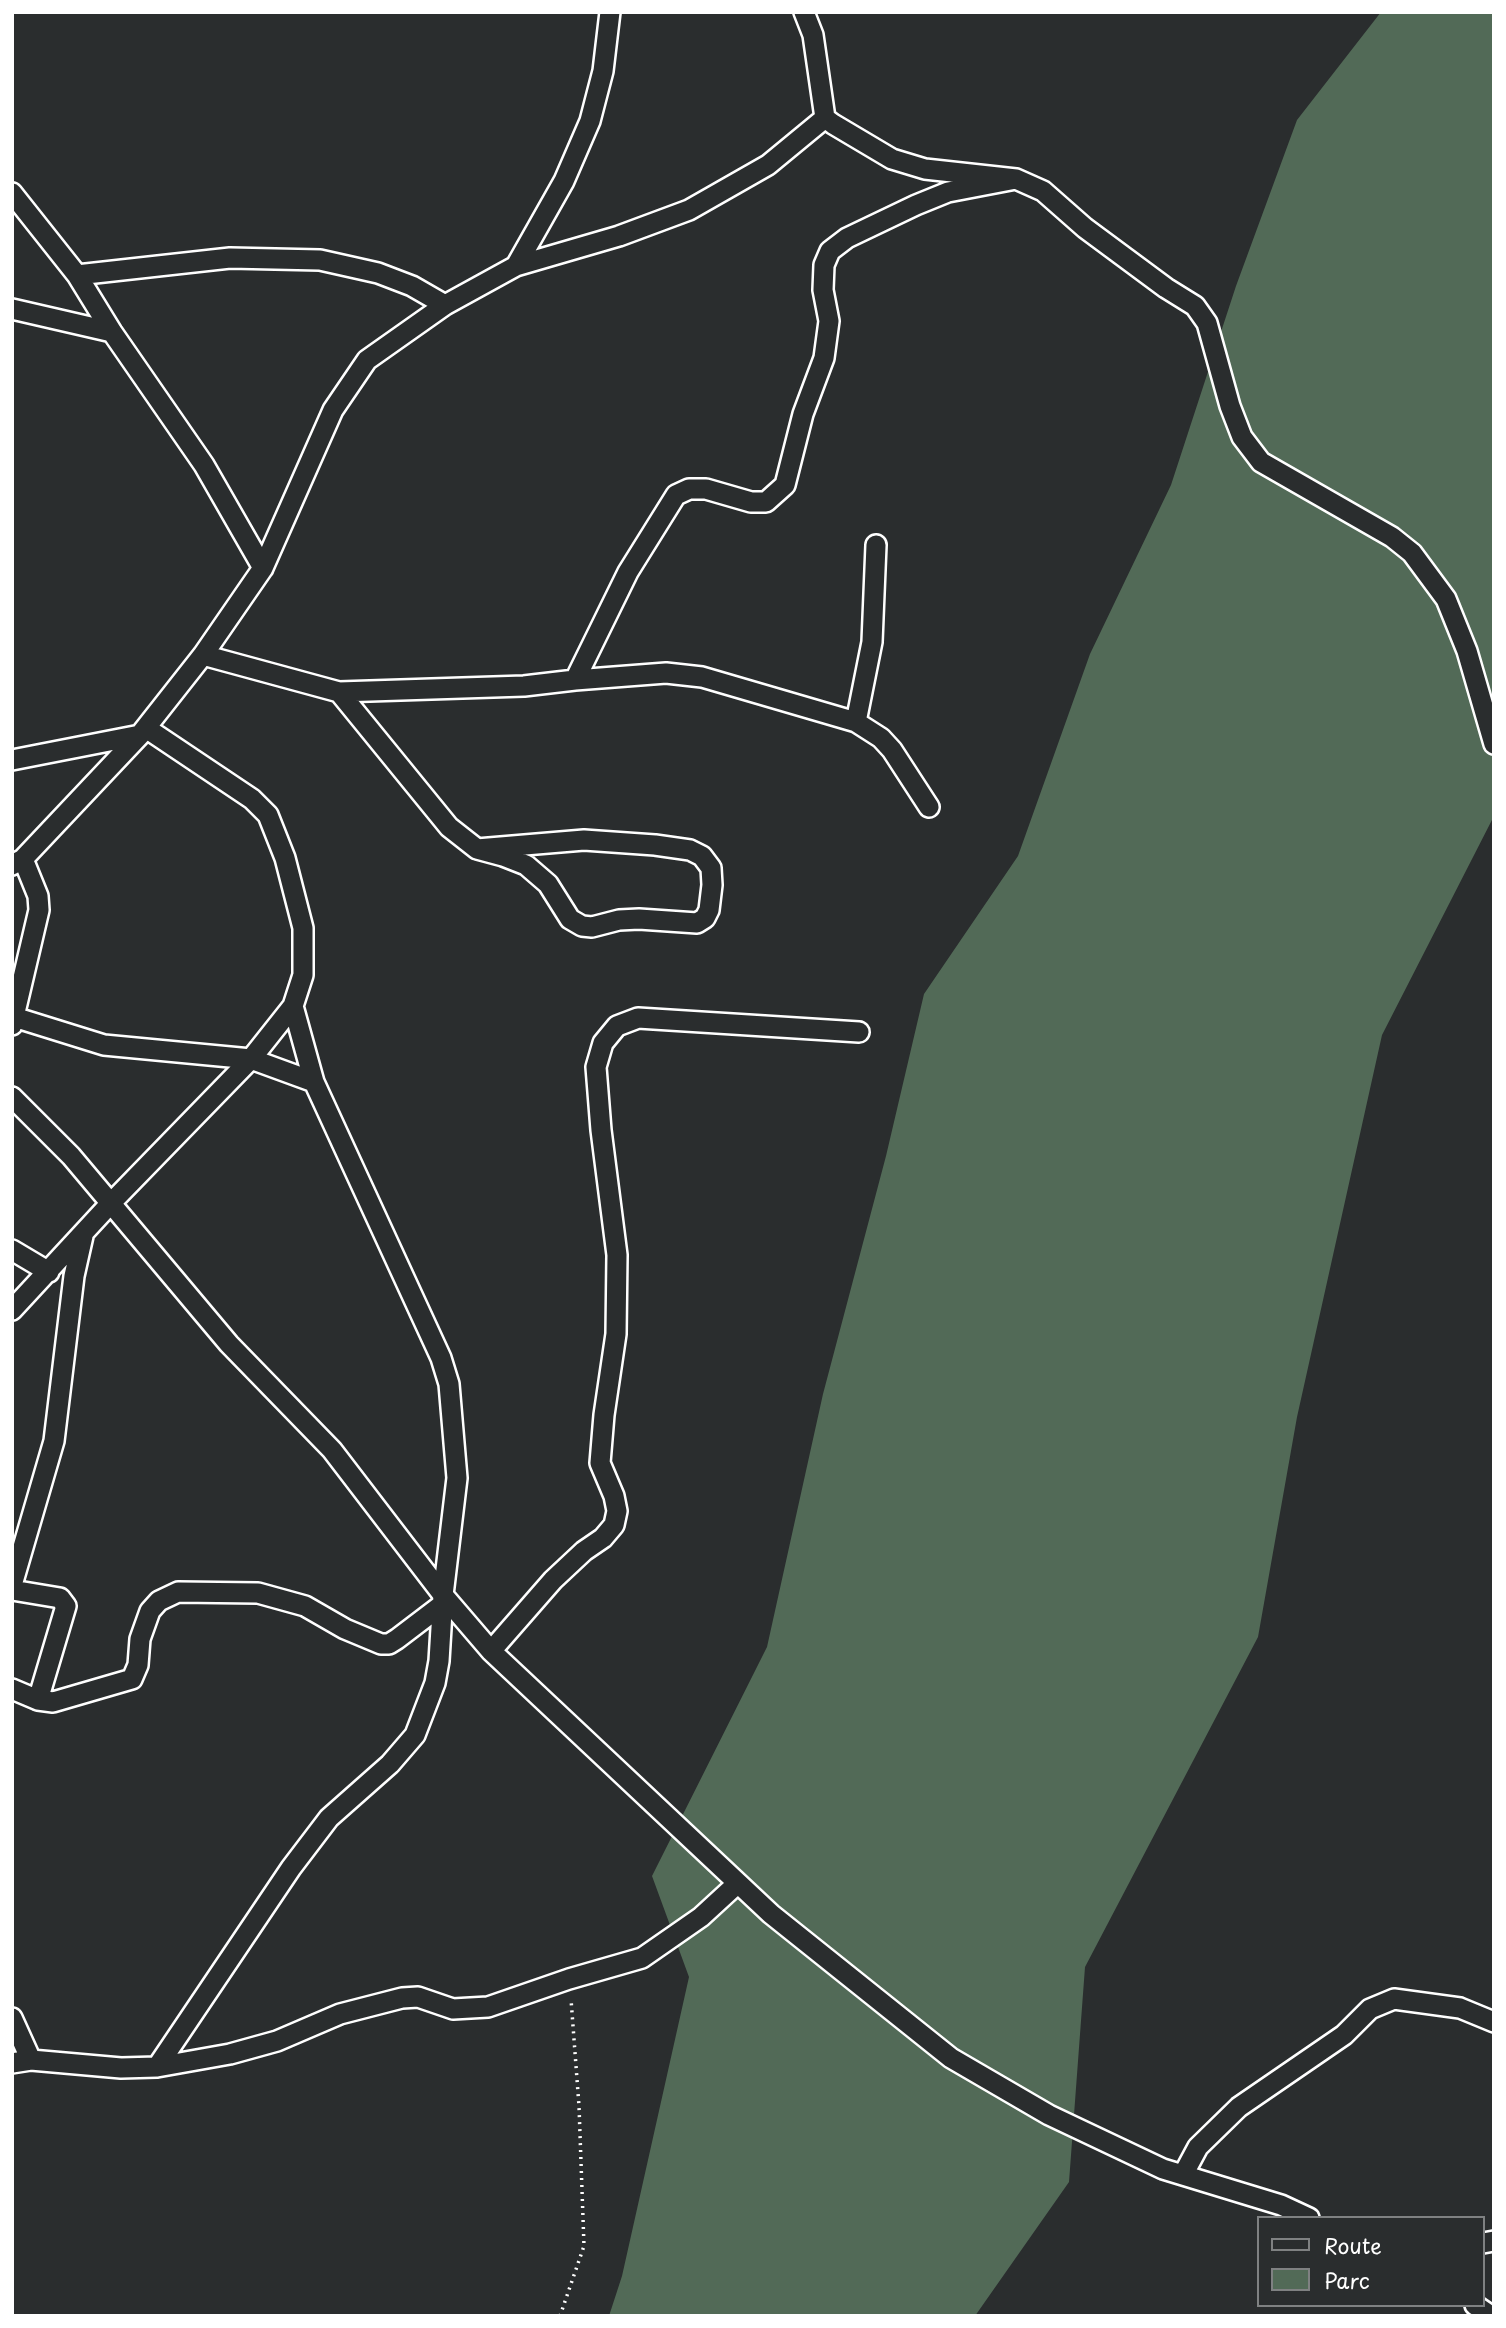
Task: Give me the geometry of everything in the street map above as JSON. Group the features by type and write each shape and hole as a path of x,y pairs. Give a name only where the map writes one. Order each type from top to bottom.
{"street":[{"path":"516,266 564,181 590,121 603,71 610,12"},
{"path":"804,12 813,35 825,118 892,159 925,169 1016,179 1043,191 1085,228 1195,306 1207,323 1230,406 1242,437 1261,462 1392,537 1412,552 1446,599 1467,651 1494,744"},
{"path":"314,1082 251,1059 104,1045 13,1021 39,910 38,896 18,862 143,731 203,655 263,568 333,410 367,360 445,305 516,266 618,236 689,210 768,165 825,118"},
{"path":"576,680 628,572 676,495 689,489 706,489 751,502 766,502 785,485 803,414 824,358 829,321 823,290 824,265 831,251 848,238 948,192 1016,179"},
{"path":"12,193 77,275 112,332 204,465 263,568"},
{"path":"77,275 230,258 320,260 378,273 412,286 445,305"},
{"path":"12,309 112,332"},
{"path":"856,722 872,642 876,545"},
{"path":"203,655 339,692 524,686 666,673 702,677 856,722 881,738 892,750 929,807"},
{"path":"339,692 449,827 477,849 526,865 548,884 570,919 582,926 639,919 698,923 705,918 709,910 712,885 710,868 702,856 690,850 584,840 477,849"},
{"path":"12,760 143,731 253,799 268,815 285,858 303,928 303,975 293,1006 251,1059 110,1204 12,1310"},
{"path":"158,2067 291,1868 329,1818 390,1764 415,1735 435,1683 439,1661 457,1478 449,1384 441,1358 314,1082 293,1006"},
{"path":"491,1651 553,1580 584,1550 603,1538 614,1525 617,1511 614,1496 600,1463 616,1335 617,1268 596,1067 603,1043 617,1026 638,1018 859,1032"},
{"path":"12,1097 71,1156 229,1345 332,1450 443,1600 491,1651 771,1914 951,2058 1049,2115 1163,2169 1281,2205 1305,2216"},
{"path":"38,1700 66,1606 60,1598 12,1588 54,1441 72,1290 83,1234"},
{"path":"12,1250 48,1272"},
{"path":"12,1689 38,1700 53,1702 132,1679 138,1665 140,1639 150,1611 159,1601 178,1592 258,1593 305,1606 345,1629 381,1644 397,1639 443,1600"},
{"path":"12,2018 22,2062 121,2068 158,2067 230,2054 276,2040 340,2014 402,1998 418,1997 453,2009 488,2007 569,1979 642,1958 701,1917 738,1883"},
{"path":"1183,2175 1198,2147 1239,2106 1344,2035 1370,2009 1394,1999 1460,2008 1494,2022"}],"path":[{"path":"561,2316 584,2246 579,2106 569,1979"}],"green space":[{"path":"1381,12 1494,12 1494,816 1382,1035 1297,1417 1258,1637 1085,1967 1069,2182 975,2316 609,2316 622,2276 689,1977 652,1876 767,1647 823,1394 886,1156 924,994 1018,856 1090,654 1171,485 1236,286 1297,120"}]}
